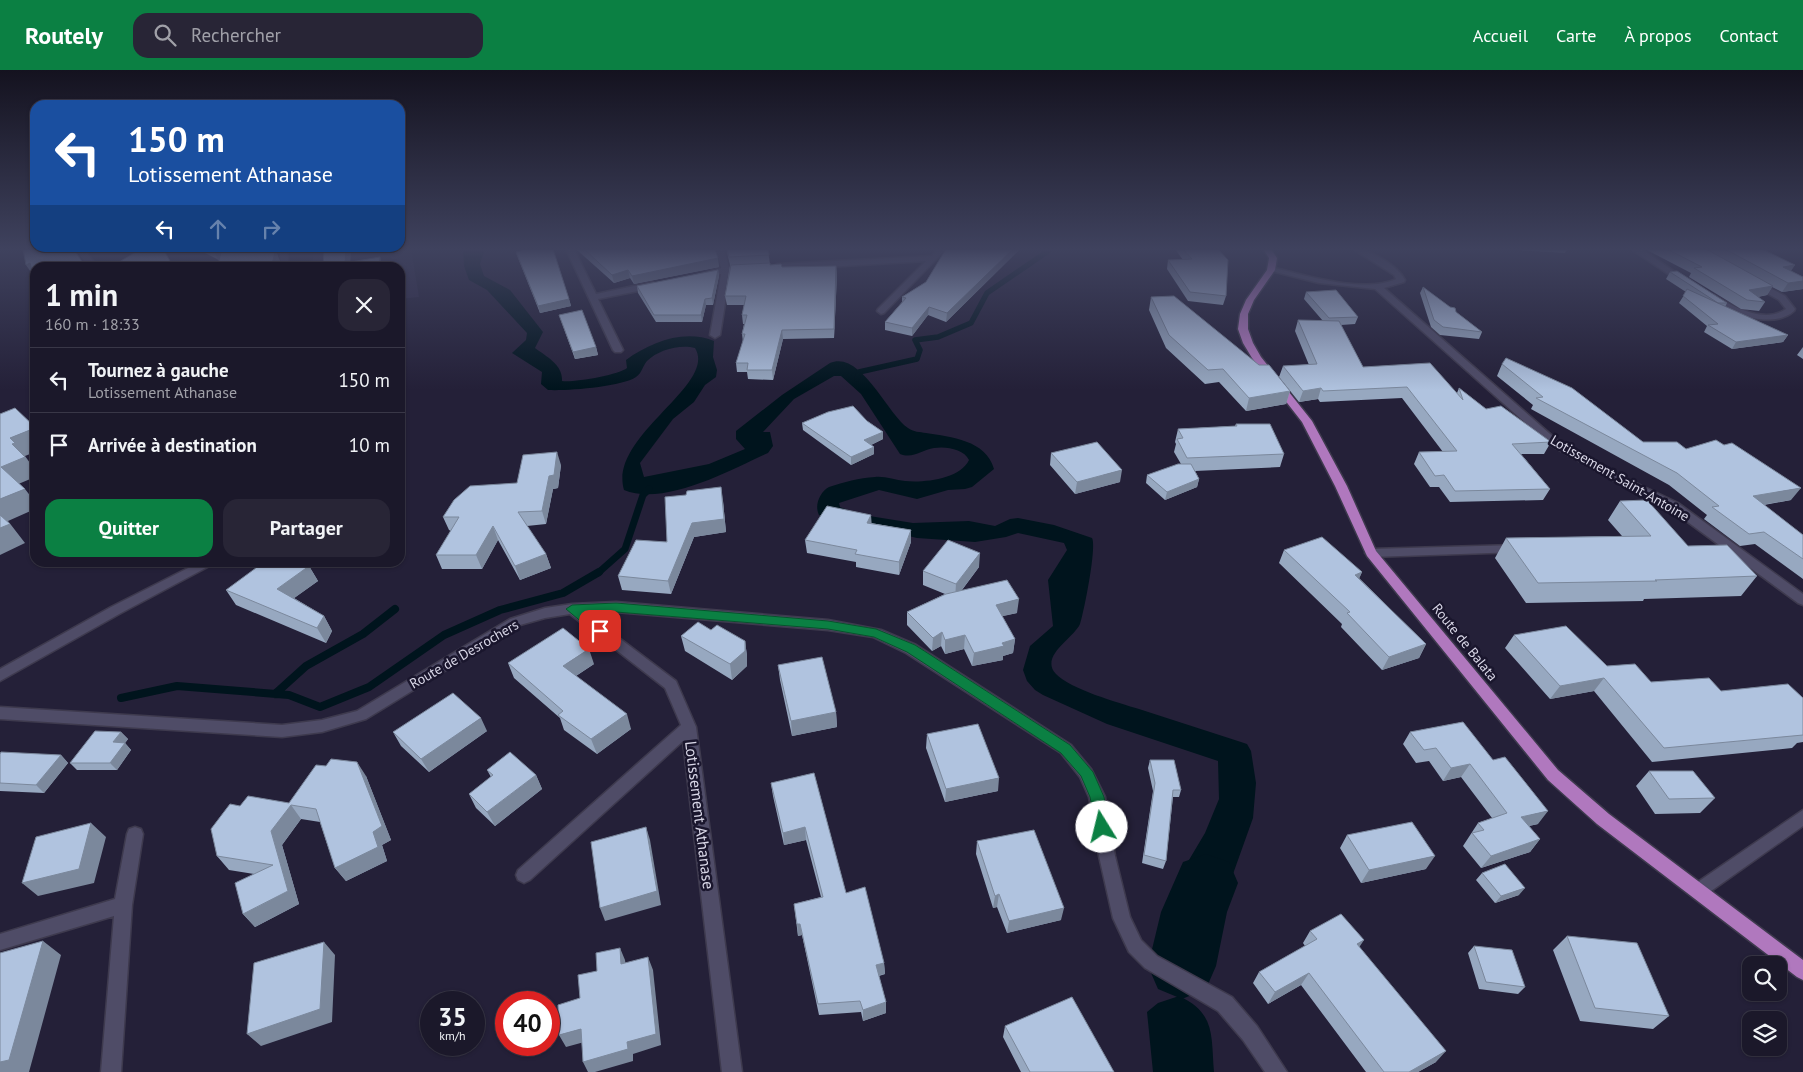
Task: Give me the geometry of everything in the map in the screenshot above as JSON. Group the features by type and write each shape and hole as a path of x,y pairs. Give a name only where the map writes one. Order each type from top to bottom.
{"main road":[{"name":"Route de Balata","path":"1253,296 1244,314 1243,329 1248,343 1257,358 1307,421 1341,486 1371,553 1553,776 1603,818 1803,971"}],"street":[{"path":"600,296 594,297 618,350"},
{"path":"716,335 722,296"},
{"path":"881,311 896,296"},
{"name":"Lotissement Saint-Antoine","path":"1387,296 1554,443 1615,477 1674,506 1803,600"},
{"path":"1709,296 1736,313 1761,318 1786,314 1791,309 1778,296"},
{"path":"1371,553 1527,549"},
{"path":"0,676 116,610 203,567"},
{"name":"Route de Desrochers","path":"0,713 282,731 322,726 361,715 515,622 545,612 572,609 616,607 828,625 876,633 911,648 1066,749 1086,772 1097,797 1107,856 1122,918 1135,946 1151,962 1224,1004 1250,1033 1277,1072"},
{"name":"Lotissement Athanase","path":"572,609 671,685 689,727 732,1072"},
{"path":"524,874 689,727"},
{"path":"1698,891 1803,817"},
{"path":"111,1072 123,905 135,834"},
{"path":"0,942 123,905"}],"shaded area":[{"path":"405,296 419,297 405,298"}],"water":[{"path":"492,296 515,296 543,332 535,348 557,366 562,375 562,381 595,378 622,371 627,368 626,360 646,348 668,339 691,336 714,341 713,357 717,370 716,377 705,385 694,402 673,419 640,463 644,477 709,464 745,449 736,439 736,431 782,395 830,363 841,361 863,374 900,421 908,428 917,432 946,436 976,446 990,459 994,469 972,487 965,489 948,490 917,499 879,490 839,503 840,507 857,514 913,523 969,521 995,526 1010,519 1018,518 1054,525 1092,538 1093,553 1082,617 1077,629 1055,654 1052,667 1056,674 1072,685 1095,695 1247,744 1251,751 1256,783 1253,818 1208,944 1188,946 1168,939 1183,870 1205,833 1219,799 1218,761 1107,724 1043,695 1035,690 1027,681 1023,670 1030,646 1053,626 1048,580 1067,550 1064,543 1018,533 975,542 917,538 819,515 817,507 819,499 829,487 852,480 875,477 905,481 931,480 950,476 958,472 969,460 963,453 944,447 930,449 917,454 900,454 861,394 841,376 834,376 794,399 763,432 770,432 773,446 768,453 717,477 677,490 658,494 640,494 624,490 623,470 632,450 645,431 691,378 698,363 695,348 676,347 663,351 647,361 636,377 619,383 580,389 548,390 541,384 542,372 512,353 526,340 527,333"},
{"path":"1179,996 1200,1010 1206,1018 1211,1037 1214,1072 1153,1072 1147,1012 1158,1003"}],"building":[{"path":"534,296 568,296 569,299 538,306"},
{"path":"643,296 712,296 712,298 705,299 701,315 654,315"},
{"path":"725,296 835,296 834,329 782,330 772,370 747,370 748,363 736,363 745,334 742,334 747,315 742,315 746,296"},
{"path":"965,296 947,313 929,307 912,328 885,322 906,298 902,297"},
{"path":"1174,296 1259,365 1269,365 1290,391 1249,398 1223,369 1208,370 1169,335 1151,297"},
{"path":"1309,296 1341,296 1358,317 1329,318"},
{"path":"1426,296 1435,296 1450,307 1455,308 1456,312 1482,332 1443,327 1434,320"},
{"path":"1683,296 1702,296 1788,335 1736,342 1708,325 1718,324"},
{"path":"1707,296 1716,296 1727,303 1718,303"},
{"path":"1740,296 1757,296 1765,302 1747,300"},
{"path":"582,310 596,347 573,352 559,315"},
{"path":"1298,320 1339,321 1363,367 1430,363 1463,400 1459,388 1486,409 1501,406 1551,442 1512,444 1550,489 1455,491 1444,475 1435,476 1419,452 1457,451 1407,387 1323,391 1321,388 1303,391 1283,366 1317,364"},
{"path":"1506,358 1572,388 1643,442 1677,442 1686,449 1716,440 1724,445 1732,443 1801,488 1753,496 1803,535 1803,559 1764,532 1749,534 1712,507 1719,506 1677,473 1536,398 1543,397 1502,364"},
{"path":"853,406 867,421 883,432 864,440 874,447 851,457 802,423 828,412"},
{"path":"15,408 30,422 30,430 10,438 15,443 12,444 25,457 1,467 25,489 0,499 0,414"},
{"path":"1236,424 1270,424 1284,454 1187,458 1177,439 1183,438 1178,429 1237,426"},
{"path":"1097,442 1122,470 1077,482 1051,453"},
{"path":"557,452 554,475 549,476 542,511 518,512 546,554 515,566 493,526 476,555 436,555 459,517 443,517 454,500 470,486 517,483 523,455"},
{"path":"1178,464 1191,464 1199,479 1167,492 1147,475"},
{"path":"721,487 724,519 692,523 668,581 618,576 636,540 667,542 665,497 686,495 687,491"},
{"path":"1647,500 1688,546 1727,545 1757,576 1655,580 1657,581 1538,583 1506,538 1651,536 1620,501"},
{"path":"827,506 871,515 867,523 911,530 899,562 855,554 857,550 805,540"},
{"path":"0,515 10,524 0,528"},
{"path":"1322,537 1362,572 1355,575 1426,644 1389,657 1347,613 1350,612 1284,550"},
{"path":"948,540 980,553 956,584 923,571"},
{"path":"257,567 308,567 277,589 324,616 317,628 226,590"},
{"path":"1007,580 1019,599 996,605 1015,639 1002,643 1004,646 974,653 965,635 945,640 942,632 933,638 907,612 946,594"},
{"path":"698,622 711,630 717,625 745,641 745,651 730,664 681,636"},
{"path":"1566,626 1607,666 1635,664 1651,682 1709,678 1721,691 1788,684 1803,698 1803,735 1664,748 1604,678 1560,686 1514,635"},
{"path":"563,628 589,649 563,666 627,714 591,739 558,715 563,711 508,663"},
{"path":"822,657 836,712 791,721 778,665"},
{"path":"453,693 481,718 421,759 393,732"},
{"path":"1463,722 1493,760 1505,757 1548,811 1521,817 1540,839 1491,856 1472,833 1484,830 1478,823 1507,813 1470,764 1451,768 1436,748 1424,750 1410,732"},
{"path":"978,724 999,778 946,789 927,734"},
{"path":"95,731 121,732 113,742 125,743 110,763 70,763"},
{"path":"1,752 61,755 36,785 0,783"},
{"path":"510,752 536,775 487,812 469,794 493,775 487,770"},
{"path":"331,759 357,762 382,826 373,832 378,847 335,868 316,809 291,805 271,831 288,891 243,914 235,883 273,865 217,856 211,829 230,804 240,806 248,796 289,803 316,765 326,766"},
{"path":"1150,760 1174,760 1181,790 1173,790 1166,861 1144,855 1155,783"},
{"path":"1649,771 1693,771 1715,798 1669,799"},
{"path":"814,773 846,893 865,887 884,963 876,965 886,1002 863,1010 860,1001 818,1004 800,924 797,924 794,904 823,897 805,827 783,833 771,783"},
{"path":"1412,822 1435,856 1369,870 1347,835"},
{"path":"91,823 79,869 22,883 36,837"},
{"path":"646,827 657,891 600,908 591,842"},
{"path":"1034,830 1064,908 1009,921 999,894 995,896 977,841"},
{"path":"1505,864 1525,888 1501,896 1482,873"},
{"path":"1341,914 1364,940 1357,944 1446,1051 1409,1072 1384,1072 1309,973 1275,992 1259,972 1317,939 1310,931"},
{"path":"1567,936 1637,943 1669,1016 1595,1008"},
{"path":"43,941 9,1060 0,1062 0,953"},
{"path":"324,942 320,1009 247,1034 254,963"},
{"path":"1474,946 1512,950 1525,987 1486,982"},
{"path":"620,948 621,964 648,957 656,1034 627,1042 628,1049 583,1062 581,1029 560,1035 560,1004 580,998 578,975 597,971 596,953"},
{"path":"1072,997 1114,1072 1030,1072 1005,1026"}],"waterway":[{"path":"857,379 859,372 917,359 920,350 915,340 938,337 971,323 986,296"},
{"path":"598,573 625,549 643,495 649,489"},
{"path":"275,694 289,695 320,707 369,687 444,635 500,610 563,593 599,572"},
{"path":"275,694 306,666 363,634 395,609"},
{"path":"121,698 177,686 275,694"},
{"path":"1182,966 1194,912 1206,883"}],"route":[{"path":"600,631 572,609 616,607 828,625 876,633 911,648 1066,749 1086,772 1097,797 1102,827"}]}
